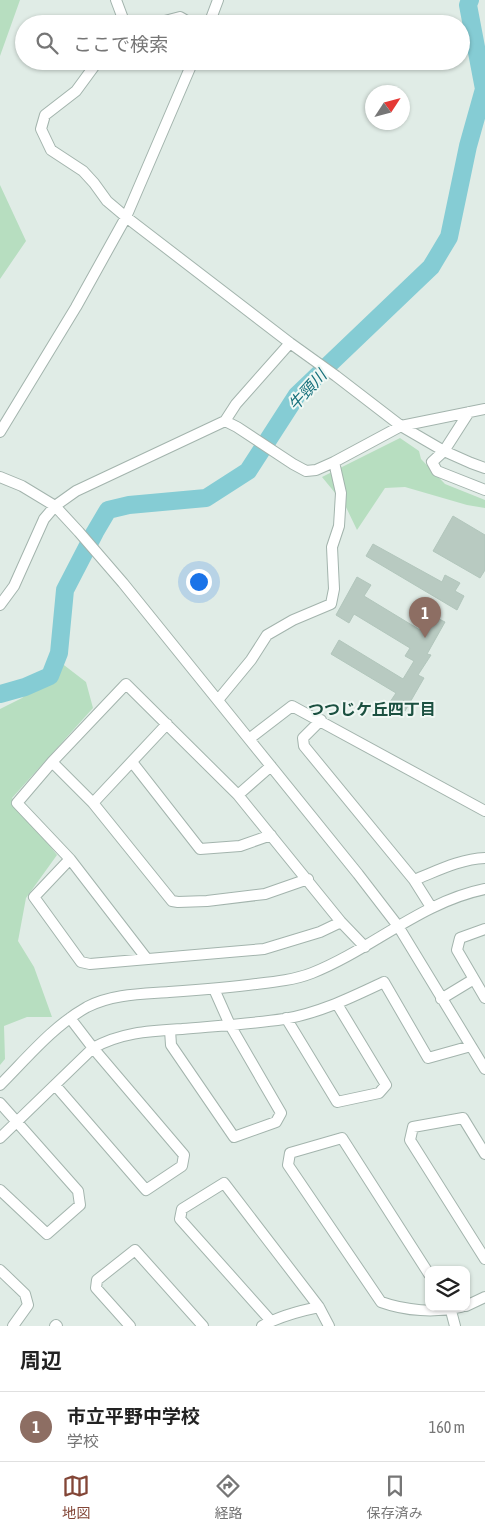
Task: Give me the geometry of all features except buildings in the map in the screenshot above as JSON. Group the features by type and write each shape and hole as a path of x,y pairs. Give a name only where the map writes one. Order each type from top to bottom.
{"street":[{"path":"116,0 122,15"},
{"path":"212,15 218,0"},
{"path":"91,70 76,91 45,115 41,129 50,150 83,171 94,182 107,201 126,217 401,426 444,451 485,468"},
{"path":"0,432 76,307 126,217 189,70"},
{"path":"0,605 14,586 44,519 55,506 76,491 225,421 236,404 290,343"},
{"path":"225,421 306,471 316,470 334,462 401,426 485,409"},
{"path":"469,412 444,451 432,462 437,470 485,490"},
{"path":"218,700 251,660 267,635 293,620 331,604 334,589 332,547 339,526 341,493 334,462"},
{"path":"0,477 22,486 55,506 104,560 398,926 485,1069"},
{"path":"147,959 70,859 17,803 52,762 126,684 238,795 341,922 365,947"},
{"path":"249,739 292,706 485,812"},
{"path":"320,720 303,738 304,746 414,880 431,907"},
{"path":"93,803 167,724"},
{"path":"52,762 93,803 172,901 207,901 265,894 308,879"},
{"path":"132,762 200,849 240,846 271,835"},
{"path":"238,795 271,766"},
{"path":"414,880 451,865 474,858 485,858"},
{"path":"70,859 34,897 81,962 90,964 264,949 320,932 341,922"},
{"path":"0,1086 53,1032 70,1018 88,1007 108,999 134,994 214,989 282,980 311,973 365,947 431,907 459,895 485,892"},
{"path":"485,929 460,938 457,950 485,998"},
{"path":"441,998 474,980"},
{"path":"0,1138 93,1048 107,1040 133,1033 286,1018 337,1004 384,982 428,1058 471,1046"},
{"path":"170,1030 171,1045 234,1137 276,1122 281,1114 230,1024 214,989"},
{"path":"286,1018 337,1102 379,1093 386,1085 337,1004"},
{"path":"55,1085 146,1190 182,1166 184,1155 93,1048 70,1018"},
{"path":"0,1103 78,1192 80,1205 47,1234 0,1190"},
{"path":"485,1154 463,1118 414,1126 410,1140 485,1259"},
{"path":"425,1268 342,1138 290,1153 288,1165 381,1302 425,1311"},
{"path":"319,1307 293,1313 267,1323 180,1219 182,1209 224,1183 319,1307 330,1326"},
{"path":"130,1326 96,1288 97,1280 135,1250 203,1326"},
{"path":"0,1270 25,1294 28,1305 14,1326"},
{"path":"470,1304 485,1297"},
{"path":"454,1311 455,1326"}],"green space":[{"path":"0,0 20,0 0,56"},
{"path":"0,185 26,241 0,279"},
{"path":"400,438 419,451 421,459 445,484 485,500 485,508 467,505 405,487 385,488 357,530 345,505 322,477"},
{"path":"60,662 86,682 93,708 12,798 57,855 26,898 18,941 34,967 52,1017 27,1017 4,1026 5,1059 0,1065 0,709 22,698"}],"waterway":[{"name":"牛頸川","path":"470,0 468,5 470,15"},
{"name":"牛頸川","path":"0,694 25,687 50,676 59,653 65,590 108,510 129,505 206,498 248,471 297,395 431,267 449,237 468,146 484,89 470,16"}],"place":[{"name":"市立平野中学校","path":"425,638"}],"district":[{"name":"つつじケ丘四丁目","path":"372,709"}]}
